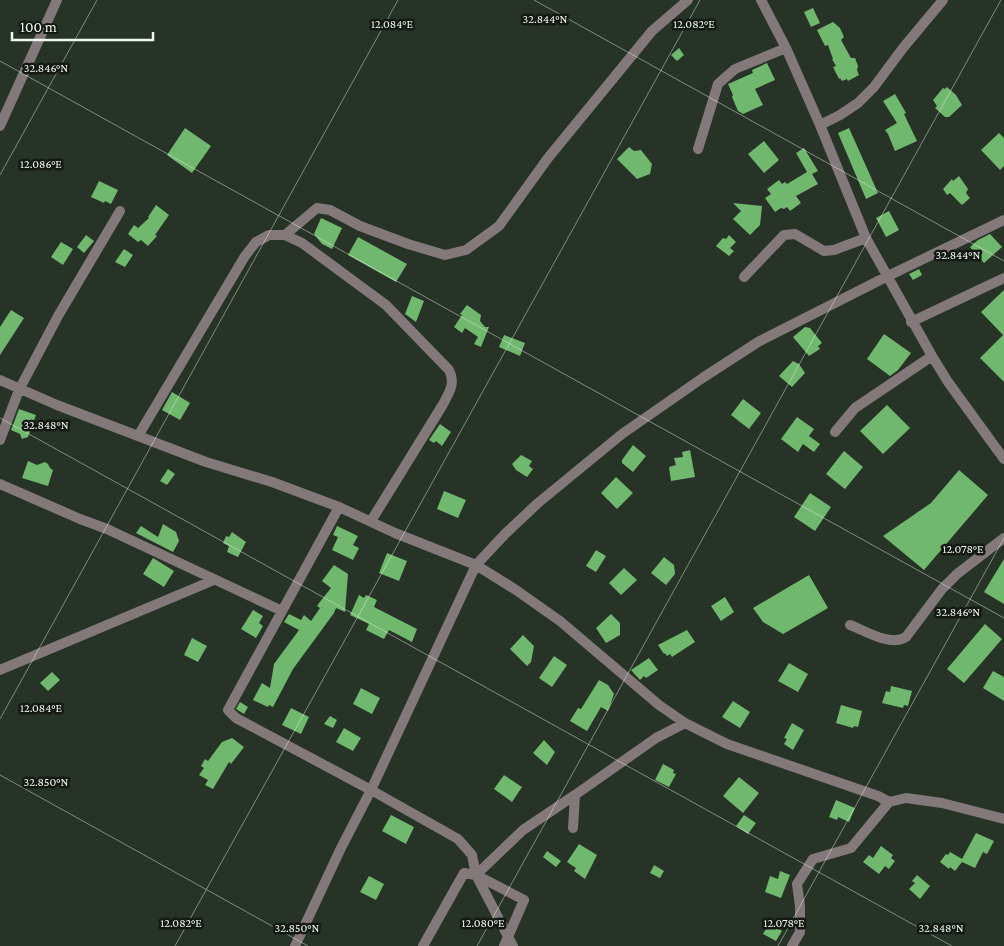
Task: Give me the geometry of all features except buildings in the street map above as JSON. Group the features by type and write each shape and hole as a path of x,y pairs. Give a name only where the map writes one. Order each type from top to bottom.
{"street":[{"path":"0,126 57,0"},
{"path":"285,235 316,208 330,210 360,226 445,256 466,250 499,226 548,158 652,31 688,0"},
{"path":"761,0 786,48 820,125 866,238 911,322 932,356 1004,459"},
{"path":"820,125 858,103 874,87 903,48 943,0"},
{"path":"698,148 718,84 735,69 786,48"},
{"path":"0,440 19,390 58,316 120,211"},
{"path":"295,946 341,848 371,790 476,565 505,534 538,503 622,434 758,342 1004,220"},
{"path":"744,277 784,235 795,234 824,251 834,250 866,238"},
{"path":"138,436 245,256 256,242 263,237 285,235 302,243 386,305 449,370 452,376 451,390 371,521"},
{"path":"911,322 1004,278"},
{"path":"835,432 856,408 932,356"},
{"path":"0,380 19,390 206,462 272,482 339,507 430,548 476,565 560,621 608,660 652,700 686,723 727,744 878,796 889,802"},
{"path":"0,484 135,541 282,612"},
{"path":"339,507 229,706 229,713 458,839 472,855 476,875 509,943"},
{"path":"850,625 889,640 900,641 906,637 942,589 957,574 1004,538"},
{"path":"0,670 214,580"},
{"path":"476,875 523,830 656,738 686,723"},
{"path":"573,828 575,795"},
{"path":"792,946 800,932 800,906 797,884 813,859 851,848 889,802 906,798 1004,818"},
{"path":"423,946 464,873 476,875 524,900 509,943"}]}
